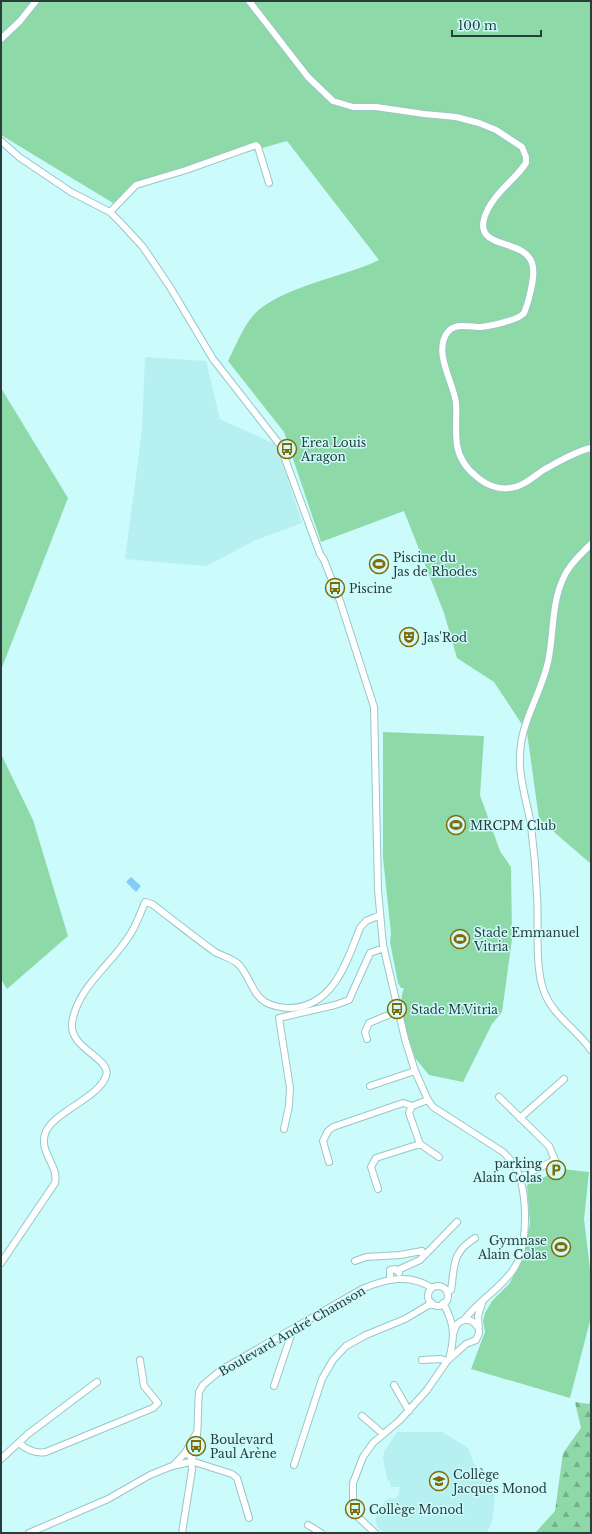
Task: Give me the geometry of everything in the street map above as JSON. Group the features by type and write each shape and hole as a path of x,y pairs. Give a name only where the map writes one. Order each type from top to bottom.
{"street":[{"path":"1,40 20,21 36,1"},
{"path":"249,1 308,78 333,102 353,107 376,107 467,119 496,130 522,147 526,157 526,163 497,194 487,209 484,220 485,232 489,239 517,247 527,253 532,264 533,274 527,305 524,313 517,318 487,326 459,326 448,332 444,339 444,360 456,402 457,444 461,458 470,471 479,479 499,488 511,488 545,469 591,448"},
{"path":"1,141 19,157 71,192 110,212 143,248 170,287 213,359 280,445 320,554 324,560 335,588 371,694 374,708 375,819 380,915 384,948 398,1011 415,1071 428,1100 444,1115 503,1152 512,1161 519,1178 525,1226 519,1256 513,1269 462,1321 454,1333 448,1360"},
{"path":"110,212 136,185 186,170 256,145 258,147 269,183"},
{"path":"591,544 568,571 561,585 555,606 544,679 523,728 520,746 520,767 531,825 536,873 540,968 544,993 553,1007 591,1050"},
{"path":"1,1263 55,1183 55,1173 44,1145 45,1133 53,1123 100,1086 106,1077 107,1071 104,1064 80,1044 73,1033 72,1024 84,992 131,933 145,902 152,904 216,952 235,961 245,970 250,985 264,1001 279,1008 297,1007 313,1003 326,994 335,985 360,928 366,921 380,915"},
{"path":"284,1129 289,1106 290,1088 278,1022 279,1018 349,1000 370,953 384,948"},
{"path":"366,1039 365,1032 369,1023 398,1011"},
{"path":"370,1086 415,1071"},
{"path":"520,1118 564,1079"},
{"path":"499,1097 549,1146 555,1160 519,1178"},
{"path":"329,1162 323,1141 328,1131 333,1127 403,1103 412,1106 428,1100"},
{"path":"412,1106 409,1113 420,1144 439,1157"},
{"path":"378,1190 371,1167 376,1158 420,1144"},
{"path":"390,1280 390,1270 398,1270 420,1260 423,1255 457,1222"},
{"path":"447,1292 440,1286 432,1288 428,1296 432,1303 438,1305 444,1303 447,1298 447,1292 451,1290 452,1274 456,1257 464,1245 475,1238"},
{"path":"355,1261 366,1258 400,1255 422,1251 423,1255"},
{"path":"398,1270 400,1279"},
{"name":"Boulevard André Chamson","path":"182,1533 192,1470 189,1462 195,1455 199,1392 203,1385 221,1370 362,1289 390,1280 400,1279 416,1280 432,1288"},
{"path":"375,1533 358,1517 353,1502 352,1489 355,1475 363,1458 373,1443 409,1411 427,1390 448,1360 466,1344 476,1340 479,1333 477,1326 483,1300"},
{"path":"294,1465 322,1379 333,1360 346,1346 366,1335 405,1319 432,1303"},
{"path":"444,1303 449,1313 458,1342 466,1344"},
{"path":"449,1313 462,1321 472,1321 477,1326"},
{"path":"274,1386 293,1330"},
{"path":"19,1443 25,1448 36,1452 46,1452 153,1408 158,1404 144,1386 140,1360"},
{"path":"422,1360 448,1360"},
{"path":"1,1459 28,1434 97,1382"},
{"path":"394,1385 409,1411"},
{"path":"362,1416 383,1434"},
{"name":"Boulevard André Chamson","path":"184,1455 196,1434"},
{"path":"172,1466 184,1455 190,1454 189,1462"},
{"path":"29,1533 108,1499 132,1487 139,1480 172,1466 189,1462 232,1474 237,1478 249,1518"},
{"path":"308,1525 321,1533"}],"shaded area":[{"path":"145,357 206,361 220,419 277,445 302,523 256,540 206,566 125,559 142,430"},
{"name":"Collège Jacques Monod","path":"397,1432 442,1432 468,1448 474,1464 487,1476 495,1498 492,1521 487,1533 385,1533 378,1528 375,1520 384,1502 389,1498 395,1499 399,1495 400,1487 391,1487 390,1482 387,1479 383,1458 384,1452"}],"green space":[{"path":"1,1 591,1 591,864 539,819 527,732 494,682 457,658 444,613 404,511 321,542 284,432 228,361 251,318 262,308 293,291 379,260 287,141 226,158 130,190 113,203 1,135"},
{"path":"1,388 68,498 1,670"},
{"path":"383,732 484,736 480,795 500,851 511,867 512,939 502,1012 492,1024 463,1082 429,1075 415,1058 403,1021 402,993 404,988 401,988 398,983 390,942 391,933 383,858"},
{"path":"1,754 33,820 68,936 7,989 1,979"},
{"path":"562,1169 589,1172 584,1219 591,1277 591,1317 570,1398 471,1369 485,1332 483,1321 485,1313 492,1301 509,1284 520,1265 530,1224 527,1185"},
{"path":"591,1397 591,1533 535,1533 555,1511 563,1453 581,1428 575,1402 589,1404"}],"water":[{"path":"131,877 141,886 136,892 126,882"}],"place":[{"name":"Erea Louis Aragon","path":"287,449"},
{"name":"Piscine du Jas de Rhodes","path":"379,564"},
{"name":"Piscine","path":"335,588"},
{"name":"Jas'Rod","path":"409,637"},
{"name":"MRCPM Club","path":"456,825"},
{"name":"Stade Emmanuel Vitria","path":"460,939"},
{"name":"Stade M.Vitria","path":"397,1009"},
{"name":"parking Alain Colas","path":"556,1170"},
{"name":"Gymnase Alain Colas","path":"561,1247"},
{"name":"Boulevard Paul Arène","path":"196,1446"},
{"name":"Collège Jacques Monod","path":"439,1481"},
{"name":"Collège Monod","path":"355,1509"}]}
